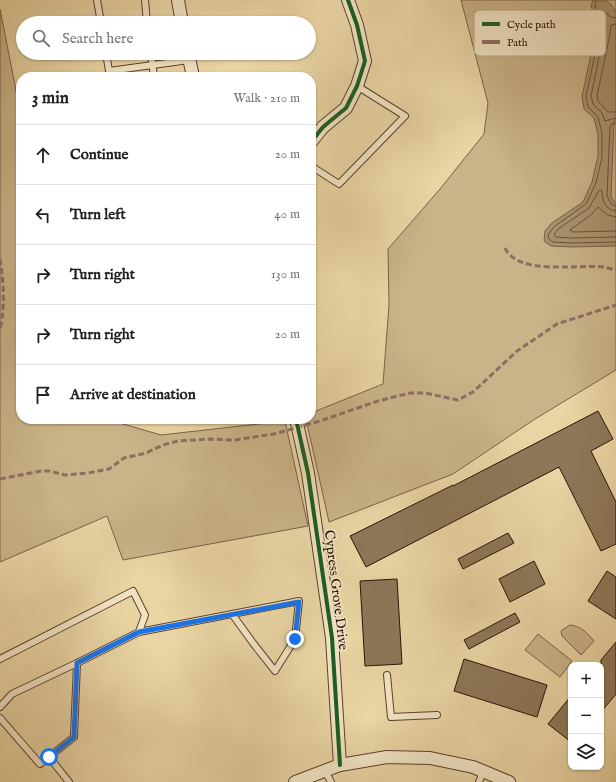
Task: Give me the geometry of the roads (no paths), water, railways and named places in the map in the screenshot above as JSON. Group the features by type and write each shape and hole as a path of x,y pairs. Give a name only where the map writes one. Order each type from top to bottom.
{"street":[{"path":"178,0 181,16"},
{"path":"316,136 323,127 346,108 358,86 365,61 357,26 348,0"},
{"path":"190,60 192,72"},
{"name":"Cypress Grove Drive","path":"297,424 308,473 332,638 340,765"},
{"path":"295,782 340,765 387,757 430,758 473,767 481,777 509,782"}],"lane":[{"path":"97,0 100,16"},
{"path":"145,0 146,16"},
{"path":"107,60 109,72"},
{"path":"152,60 153,72"},
{"path":"119,72 173,60"},
{"path":"316,169 339,184 405,116 358,86"},
{"path":"0,658 133,591 145,614 139,632"},
{"path":"0,707 12,694 139,632 232,614 299,602 295,639 275,671 232,614"},
{"path":"0,718 40,764 74,737 77,663"},
{"path":"387,675 391,717 437,715"},
{"path":"49,757 69,782"},
{"path":"325,771 331,782"}],"water":[{"path":"593,0 602,0 609,3 616,12 616,119 614,121 611,197 616,204 616,246 551,246 544,241 545,231 552,223 583,202 592,182 598,156 598,134 594,118 584,109 582,96 591,56 606,56 606,10 592,10 591,6"}]}
